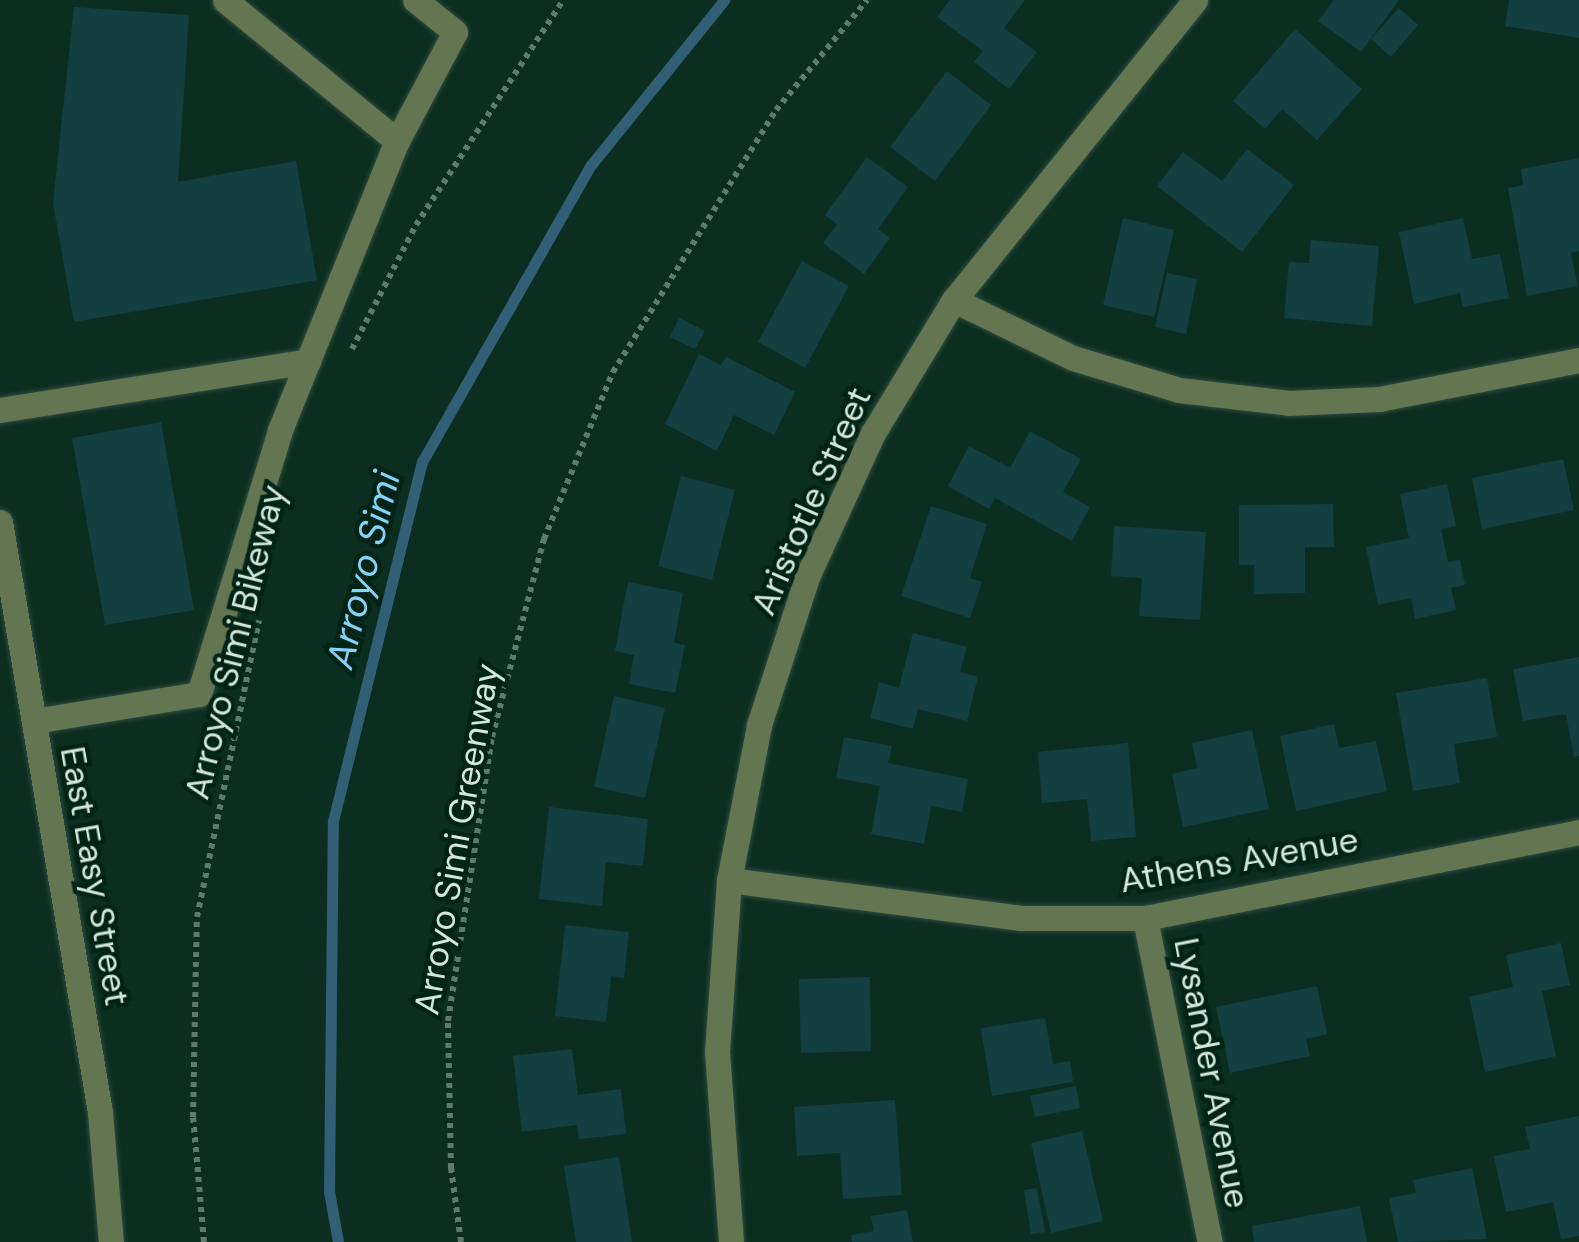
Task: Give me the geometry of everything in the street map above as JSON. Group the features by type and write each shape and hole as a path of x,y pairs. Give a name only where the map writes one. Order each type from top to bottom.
{"street":[{"path":"225,0 397,141"},
{"path":"34,722 199,694 280,430 397,141 455,32 415,0"},
{"name":"Aristotle Street","path":"731,1242 717,1052 729,880 759,726 807,577 873,433 954,300 1195,0"},
{"path":"954,300 1073,358 1179,390 1289,404 1379,399 1579,360"},
{"path":"0,410 308,361"},
{"name":"East Easy Street","path":"0,522 100,1112 111,1242"},
{"name":"Athens Avenue","path":"729,880 1020,918 1145,918 1579,832"},
{"name":"Lysander Avenue","path":"1145,918 1210,1242"}],"path":[{"path":"348,357 425,209 564,0"},
{"name":"Arroyo Simi Greenway","path":"461,1242 451,1168 448,1022 492,737 544,540 613,372 776,110 867,0"},
{"name":"Arroyo Simi Bikeway","path":"204,1242 193,1117 197,917 262,608"}],"building":[{"path":"950,0 1025,0 1004,28 1037,52 1009,89 974,62 983,51 937,17"},
{"path":"1334,0 1399,0 1361,52 1318,21"},
{"path":"1509,0 1579,0 1579,38 1505,26"},
{"path":"74,7 189,15 178,182 296,161 317,280 74,322 53,203"},
{"path":"1399,8 1418,25 1391,57 1371,39"},
{"path":"1295,29 1362,89 1317,140 1282,109 1265,129 1233,101"},
{"path":"947,71 991,105 935,181 890,147"},
{"path":"1247,149 1294,185 1242,252 1157,186 1183,152 1222,181"},
{"path":"867,157 908,187 878,229 890,238 864,274 823,243 837,224 825,215"},
{"path":"1579,158 1579,251 1571,253 1578,286 1527,296 1508,188 1523,185 1521,169"},
{"path":"1123,218 1174,230 1154,317 1103,305"},
{"path":"1463,218 1472,259 1500,254 1509,298 1463,307 1460,293 1414,304 1399,232"},
{"path":"1311,240 1379,246 1372,326 1284,318 1289,262 1309,263"},
{"path":"802,261 849,286 805,368 758,342"},
{"path":"1167,273 1197,279 1186,334 1155,327"},
{"path":"679,318 705,331 695,349 670,337"},
{"path":"699,354 721,365 726,357 795,392 774,435 734,415 717,451 665,424"},
{"path":"161,422 194,610 105,625 72,438"},
{"path":"1030,431 1081,459 1063,492 1090,507 1072,541 995,498 989,509 948,486 969,446 1010,468"},
{"path":"1563,459 1574,510 1482,529 1472,478"},
{"path":"681,476 735,490 712,580 658,566"},
{"path":"1447,484 1456,526 1441,529 1448,562 1460,560 1465,585 1451,588 1456,610 1415,619 1411,598 1378,605 1366,547 1409,538 1400,494"},
{"path":"1333,504 1334,547 1305,547 1305,593 1254,594 1254,565 1239,565 1239,505"},
{"path":"931,506 987,524 970,578 982,582 970,618 901,596"},
{"path":"1114,526 1206,532 1200,620 1139,616 1142,578 1111,576"},
{"path":"628,582 683,593 674,643 685,645 675,693 629,684 634,655 615,651"},
{"path":"913,633 967,647 960,672 978,677 967,721 918,709 913,729 870,718 879,682 899,688"},
{"path":"1579,657 1579,756 1574,757 1566,714 1523,721 1513,669"},
{"path":"1487,678 1497,737 1454,744 1460,783 1413,791 1396,693"},
{"path":"614,696 665,708 645,798 594,787"},
{"path":"1334,724 1339,748 1376,741 1387,791 1296,811 1280,736"},
{"path":"1252,730 1269,809 1183,827 1172,774 1197,768 1192,743"},
{"path":"844,737 892,746 888,763 968,779 962,812 931,806 924,844 871,834 880,786 836,778"},
{"path":"1128,743 1136,837 1091,841 1087,799 1042,803 1038,752"},
{"path":"549,807 648,819 643,866 606,862 602,906 539,899"},
{"path":"565,925 629,932 624,978 611,976 606,1022 555,1016"},
{"path":"1561,943 1570,985 1542,991 1556,1056 1485,1072 1469,997 1513,987 1506,955"},
{"path":"870,977 871,1051 801,1053 799,979"},
{"path":"1317,986 1327,1034 1306,1039 1310,1056 1230,1073 1216,1007"},
{"path":"1045,1018 1053,1064 1070,1061 1073,1082 992,1096 981,1028"},
{"path":"572,1049 578,1095 621,1089 626,1134 579,1139 577,1125 522,1132 513,1056"},
{"path":"1076,1086 1080,1108 1035,1117 1030,1096"},
{"path":"895,1100 902,1195 843,1199 840,1153 797,1156 794,1107"},
{"path":"1579,1116 1579,1236 1561,1239 1553,1202 1506,1212 1494,1156 1530,1149 1525,1127"},
{"path":"1082,1131 1103,1221 1051,1233 1031,1143"},
{"path":"619,1157 632,1242 576,1242 564,1166"},
{"path":"1472,1168 1487,1239 1398,1242 1389,1198 1416,1193 1413,1180"},
{"path":"1037,1188 1045,1232 1031,1234 1024,1190"},
{"path":"1360,1206 1367,1242 1254,1242 1252,1226"},
{"path":"907,1210 913,1242 852,1242 851,1235 874,1231 871,1216"}],"waterway":[{"name":"Arroyo Simi","path":"338,1242 329,1191 333,821 422,462 591,165 724,0"}]}
